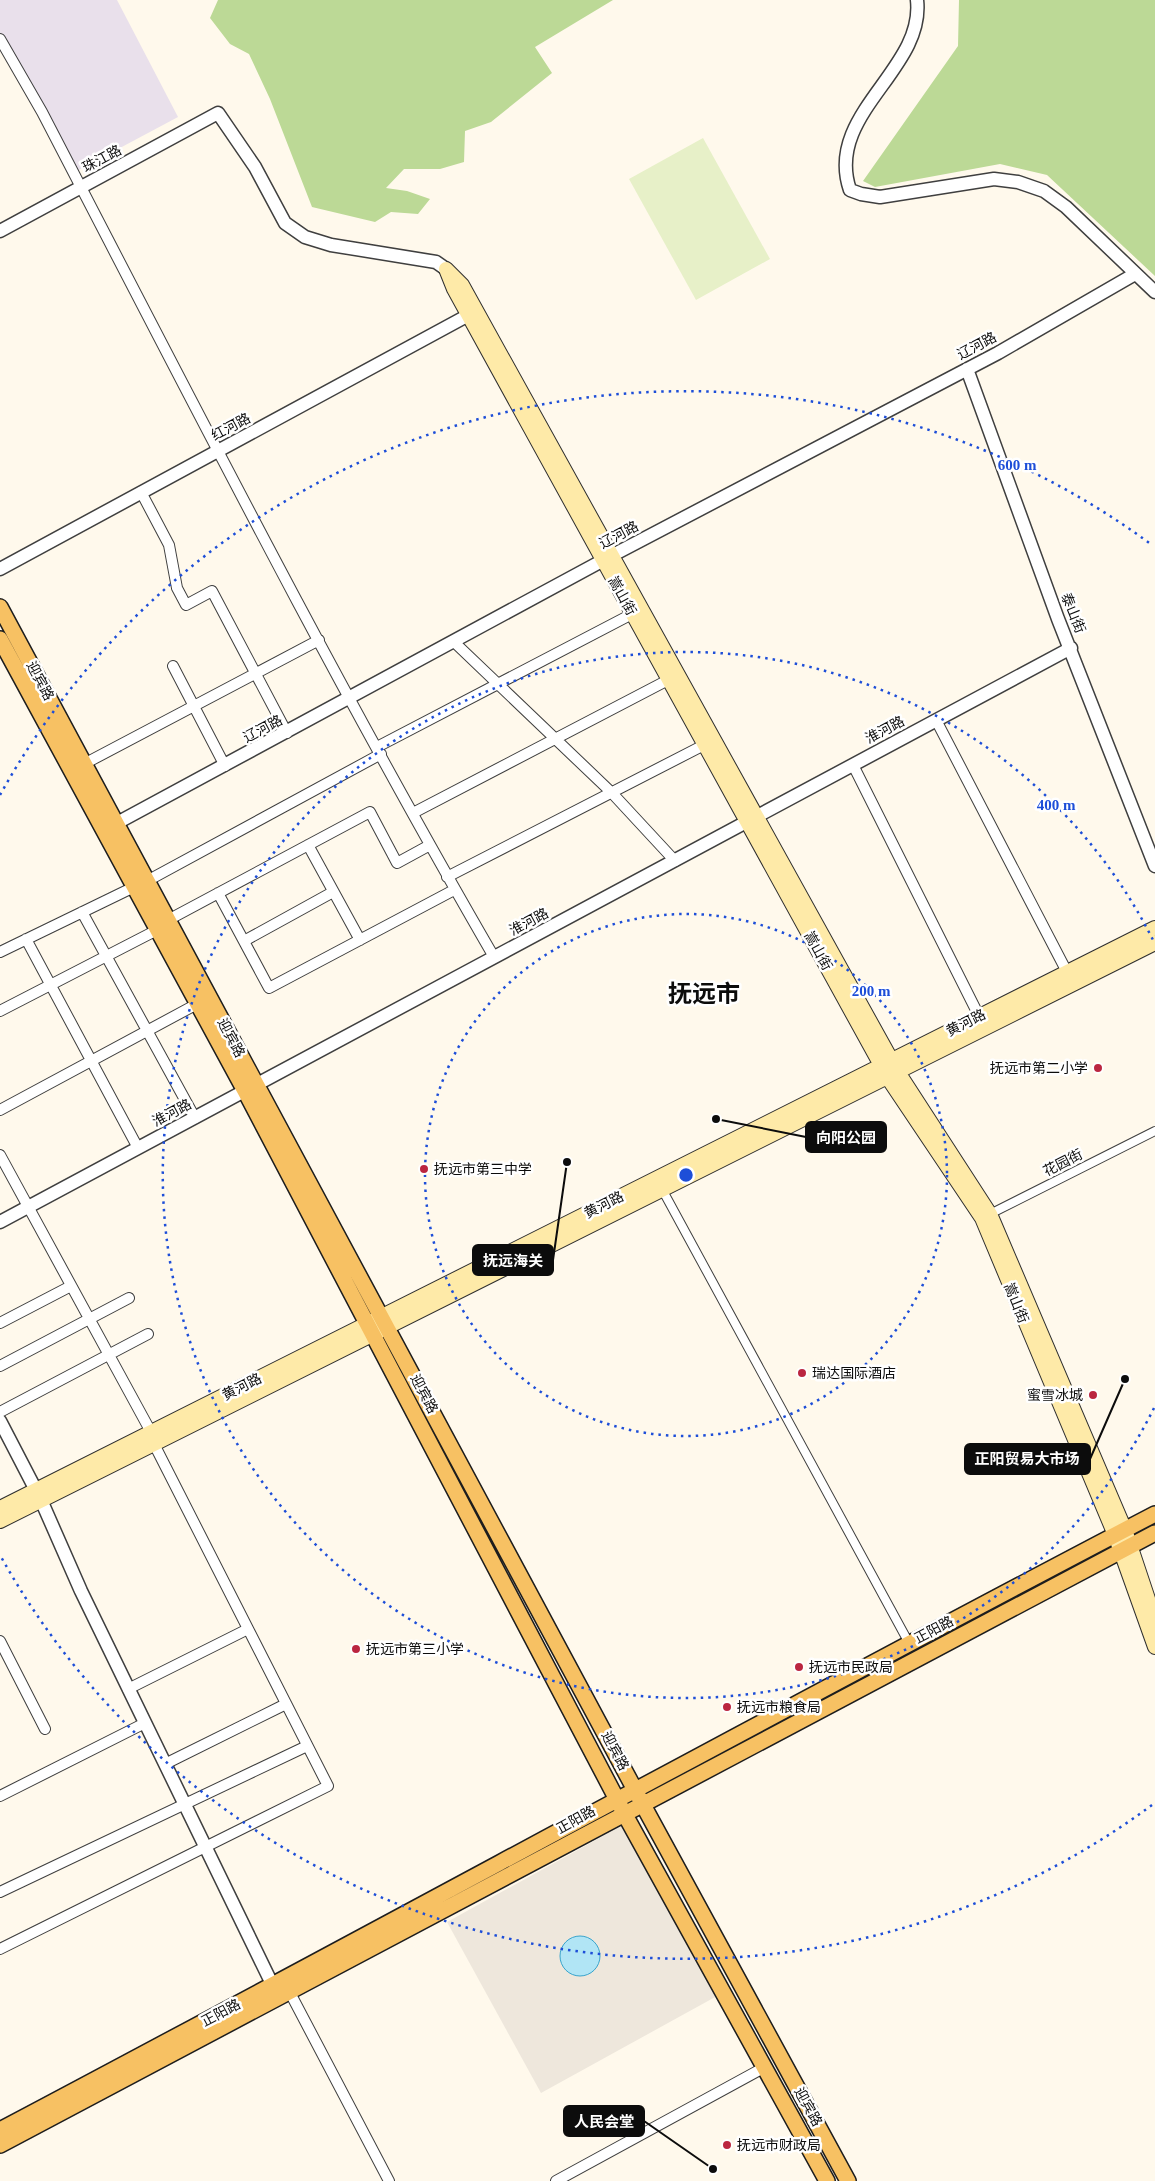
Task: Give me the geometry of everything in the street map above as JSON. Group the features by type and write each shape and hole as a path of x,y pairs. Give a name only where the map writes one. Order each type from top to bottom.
{"main road":[{"name":"嵩山街","path":"441,265 462,285 472,313 890,1069 986,1216 1120,1532 1155,1647"},
{"name":"嵩山街","path":"607,558 632,614 668,680 704,745 751,819"},
{"name":"迎宾路","path":"0,607 116,823 141,884"},
{"name":"迎宾路","path":"0,639 141,884 250,1088 385,1322 634,1789 848,2181"},
{"name":"迎宾路","path":"162,925 197,1004 250,1088 370,1329 616,1798 828,2181"},
{"name":"黄河路","path":"0,1521 39,1495 370,1329 663,1191 890,1069 979,1016 1155,928"},
{"name":"黄河路","path":"385,1322 890,1069 1155,943"},
{"name":"黄河路","path":"0,1508 39,1495"},
{"name":"正阳路","path":"0,2145 616,1798 1155,1514"},
{"name":"正阳路","path":"0,2130 624,1813 1155,1533"},
{"name":"嵩山街","path":"1125,1548 1155,1620"}],"street":[{"path":"917,0 915,29 905,52 862,111 849,148 845,175 850,190 861,194 880,196 994,179 1018,182 1044,192 1066,207 1155,292"},
{"path":"0,39 81,187 319,640 454,890 494,958"},
{"name":"珠江路","path":"0,231 218,114 255,167 285,224 298,233 331,245 441,265"},
{"name":"辽河路","path":"116,823 287,733 607,558 967,369 1136,274"},
{"name":"红河路","path":"0,569 472,313"},
{"name":"泰山街","path":"967,369 1058,619 1155,866"},
{"path":"142,492 169,545 177,588 186,605 212,590 287,733"},
{"path":"0,952 141,884 500,684 632,614"},
{"path":"84,764 319,640"},
{"path":"453,641 612,793 675,861"},
{"name":"淮河路","path":"0,1222 1071,648"},
{"path":"173,666 225,766"},
{"path":"413,814 668,680"},
{"path":"936,720 1067,972"},
{"path":"447,877 704,745"},
{"path":"852,765 979,1016"},
{"path":"0,1011 106,956 218,893 370,812 397,863 430,845"},
{"path":"308,845 360,940"},
{"path":"218,893 269,988 454,890"},
{"path":"244,941 333,892"},
{"path":"82,912 194,1118"},
{"path":"26,939 138,1148"},
{"path":"0,1110 197,1004"},
{"name":"花园街","path":"986,1216 1155,1131"},
{"path":"0,1156 109,1355 328,1786 0,1949"},
{"path":"663,1191 909,1643"},
{"path":"0,1323 71,1286"},
{"path":"0,1366 129,1298"},
{"path":"0,1412 148,1334"},
{"path":"0,1421 39,1495 81,1591 205,1846 389,2181"},
{"path":"128,1688 248,1629"},
{"path":"0,1641 45,1729"},
{"path":"165,1764 286,1704"},
{"path":"0,1796 145,1723"},
{"path":"0,1892 32,1875 307,1746"},
{"path":"556,2181 765,2067"}],"shaded area":[{"path":"0,0 117,0 178,117 73,173 0,35"},
{"path":"623,1825 717,1996 541,2093 447,1922"}],"green space":[{"path":"218,0 613,0 535,47 552,73 491,122 465,131 464,162 440,169 404,169 386,188 407,191 430,199 418,214 391,212 375,222 312,207 270,99 249,54 230,44 210,18"},
{"path":"959,0 1155,0 1155,276 1047,175 1000,164 875,187 863,181 958,46"},
{"path":"703,138 770,259 696,300 629,179"}],"water":[{"path":"580,1936 591,1939 597,1945 600,1956 597,1967 591,1973 580,1976 569,1973 563,1967 560,1956 563,1945 569,1939"}],"place":[{"name":"抚远市第二小学","path":"1098,1068"},
{"name":"向阳公园","path":"716,1119"},
{"name":"抚远海关","path":"567,1162"},
{"name":"抚远市第三中学","path":"424,1169"},
{"name":"瑞达国际酒店","path":"802,1373"},
{"name":"正阳贸易大市场","path":"1125,1379"},
{"name":"蜜雪冰城","path":"1093,1395"},
{"name":"抚远市第三小学","path":"356,1649"},
{"name":"抚远市民政局","path":"799,1667"},
{"name":"抚远市粮食局","path":"727,1707"},
{"name":"抚远市财政局","path":"727,2145"},
{"name":"人民会堂","path":"713,2169"}],"district":[{"name":"抚远市","path":"704,994"}]}
